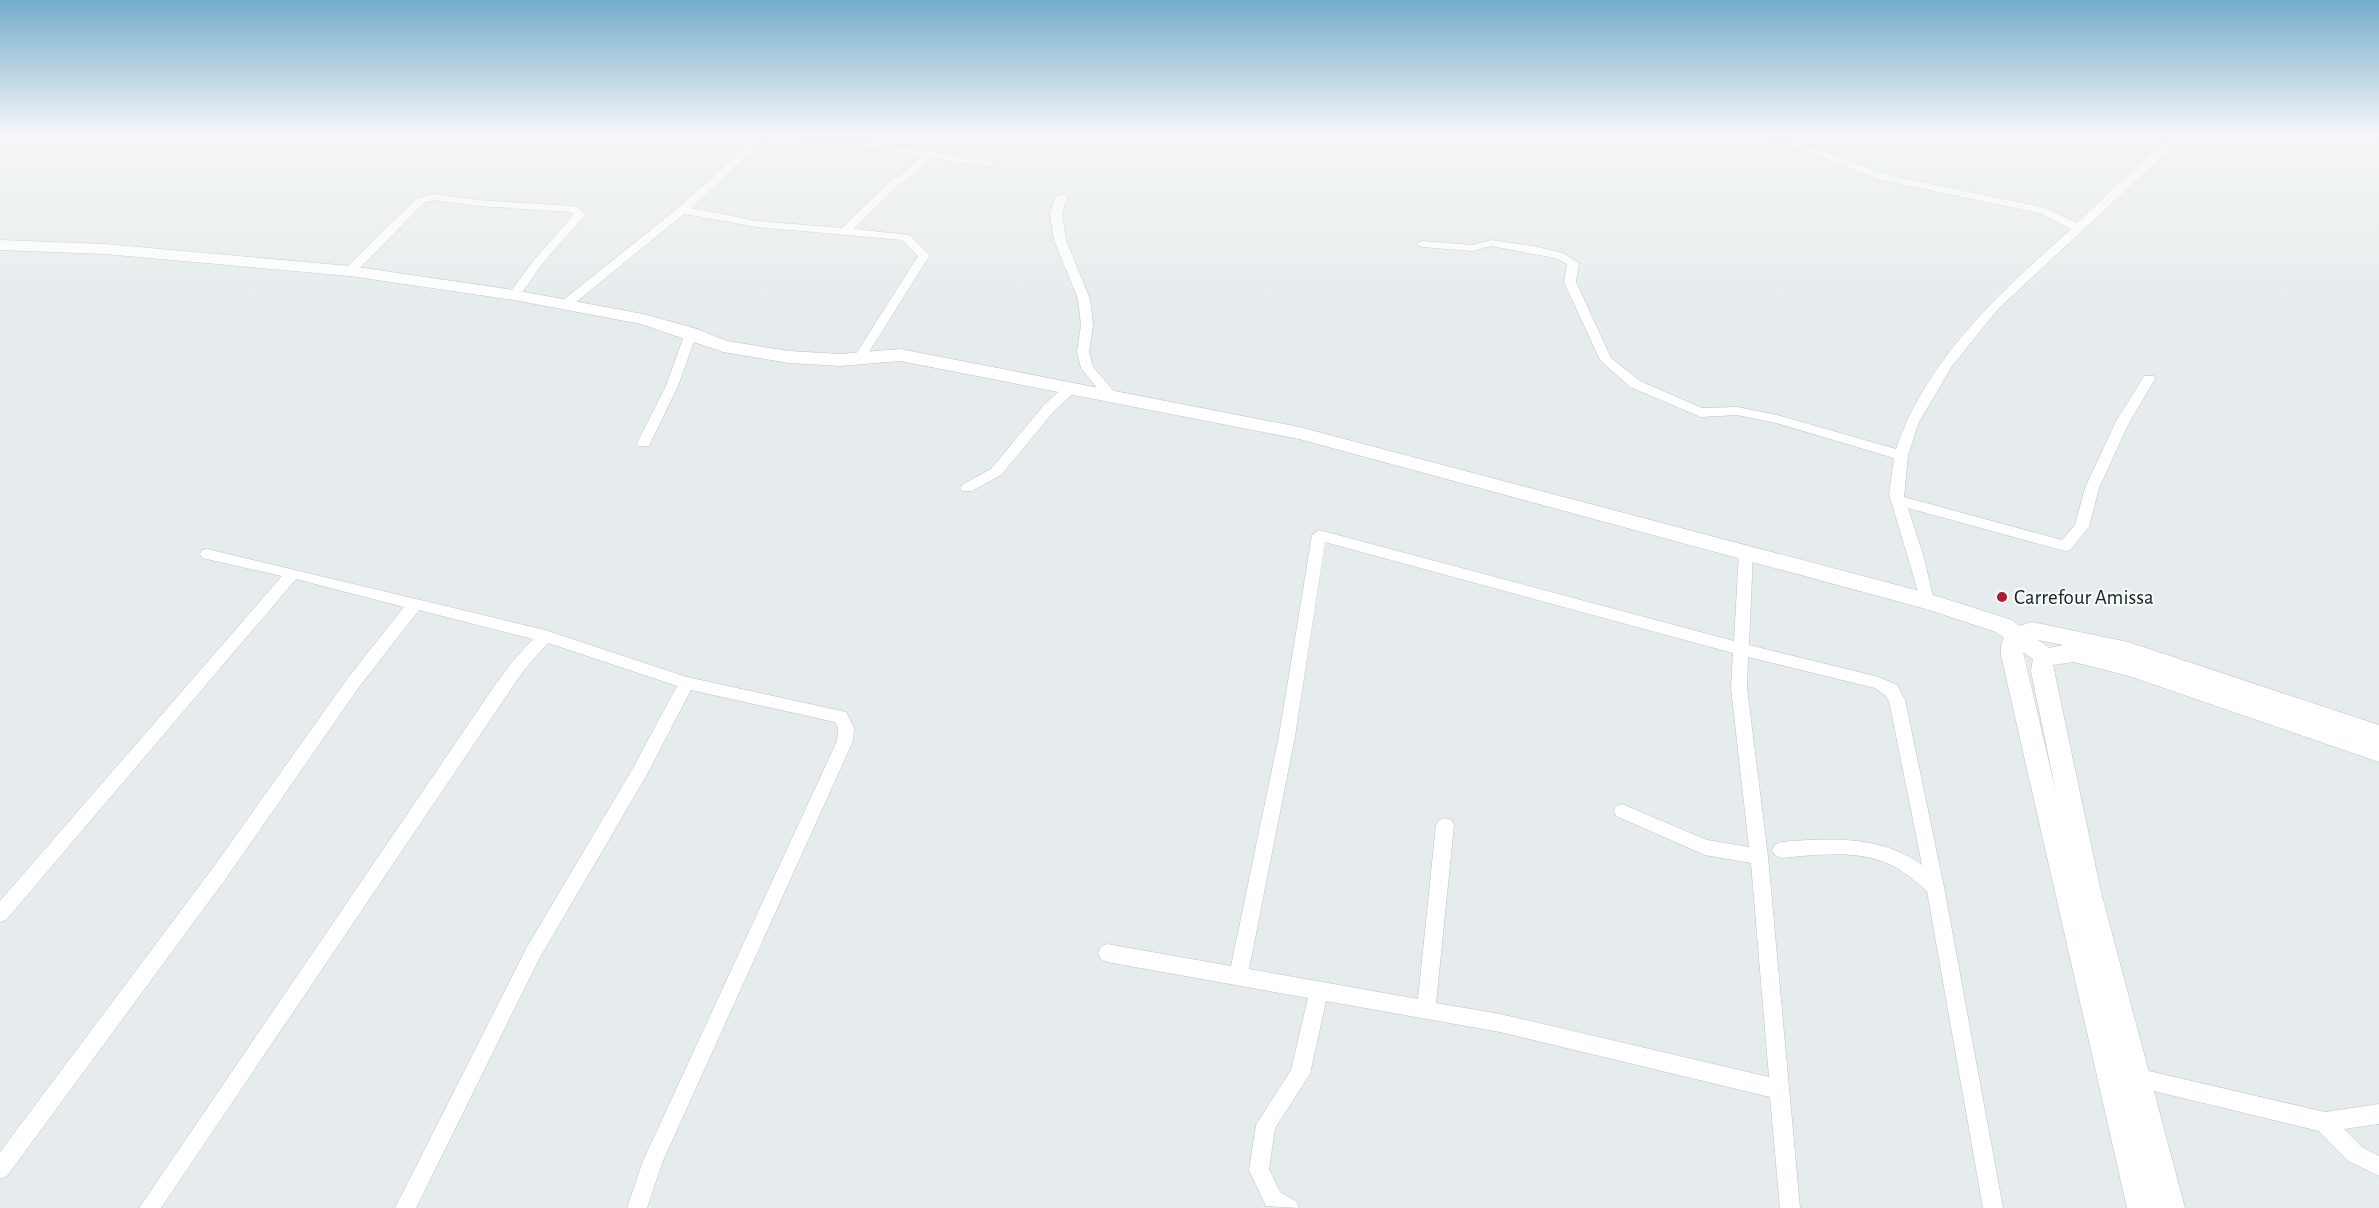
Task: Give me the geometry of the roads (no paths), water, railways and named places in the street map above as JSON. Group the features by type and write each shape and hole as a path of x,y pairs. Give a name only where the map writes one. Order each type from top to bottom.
{"street":[{"path":"566,304 704,190"},
{"path":"846,231 887,190"},
{"path":"1946,190 2042,210 2079,229"},
{"path":"1927,601 1917,558 1896,494 1901,455 1912,422 1947,364 1995,305 2120,190"},
{"path":"350,271 421,200 434,197 478,203 574,209 579,215 538,262 514,295"},
{"path":"1060,197 1056,214 1060,240 1084,299 1087,325 1083,352 1087,368 1110,395"},
{"path":"682,210 757,224 905,237 924,255 860,357"},
{"path":"1422,244 1472,248 1491,243 1559,255 1573,262 1570,282 1606,360 1635,384 1701,413 1737,411 1778,419 1901,455"},
{"path":"0,245 105,249 350,271 514,295 643,319 691,333 723,346 789,357 840,360 900,355 1299,433 1927,601 2004,626 2018,634 2046,657 2074,653 2130,668 2379,752"},
{"path":"644,443 672,386 691,333"},
{"path":"1898,500 2065,546 2082,527 2092,488 2122,423 2149,379"},
{"path":"967,489 996,472 1049,408 1071,388"},
{"path":"1238,976 1287,736 1319,535 1740,649 1879,682 1891,690 1897,700 1935,887 1993,1208"},
{"path":"1746,553 1739,688 1759,857 1790,1208"},
{"path":"207,554 293,573 545,636 687,683 840,717 846,728 845,741 653,1161 637,1208"},
{"path":"0,914 293,573"},
{"path":"1,1166 221,871 353,683 415,604"},
{"path":"2142,1208 2012,654 2012,644 2018,634 2032,630 2128,651 2379,734"},
{"path":"149,1208 499,693 518,666 545,636"},
{"path":"2046,657 2043,660 2042,671 2089,892 2170,1208"},
{"path":"405,1208 533,953 639,773 687,683"},
{"path":"1622,811 1705,847 1759,857"},
{"path":"1426,1010 1445,825"},
{"path":"1781,850 1835,845 1886,854 1908,865 1935,887"},
{"path":"1107,953 1500,1023 1780,1089"},
{"path":"1289,1208 1273,1199 1259,1170 1266,1125 1300,1074 1319,991"},
{"path":"2136,1078 2325,1122 2379,1114"},
{"path":"2325,1122 2347,1148 2368,1163 2379,1166"}],"place":[{"name":"Carrefour Amissa","path":"2002,597"}]}
